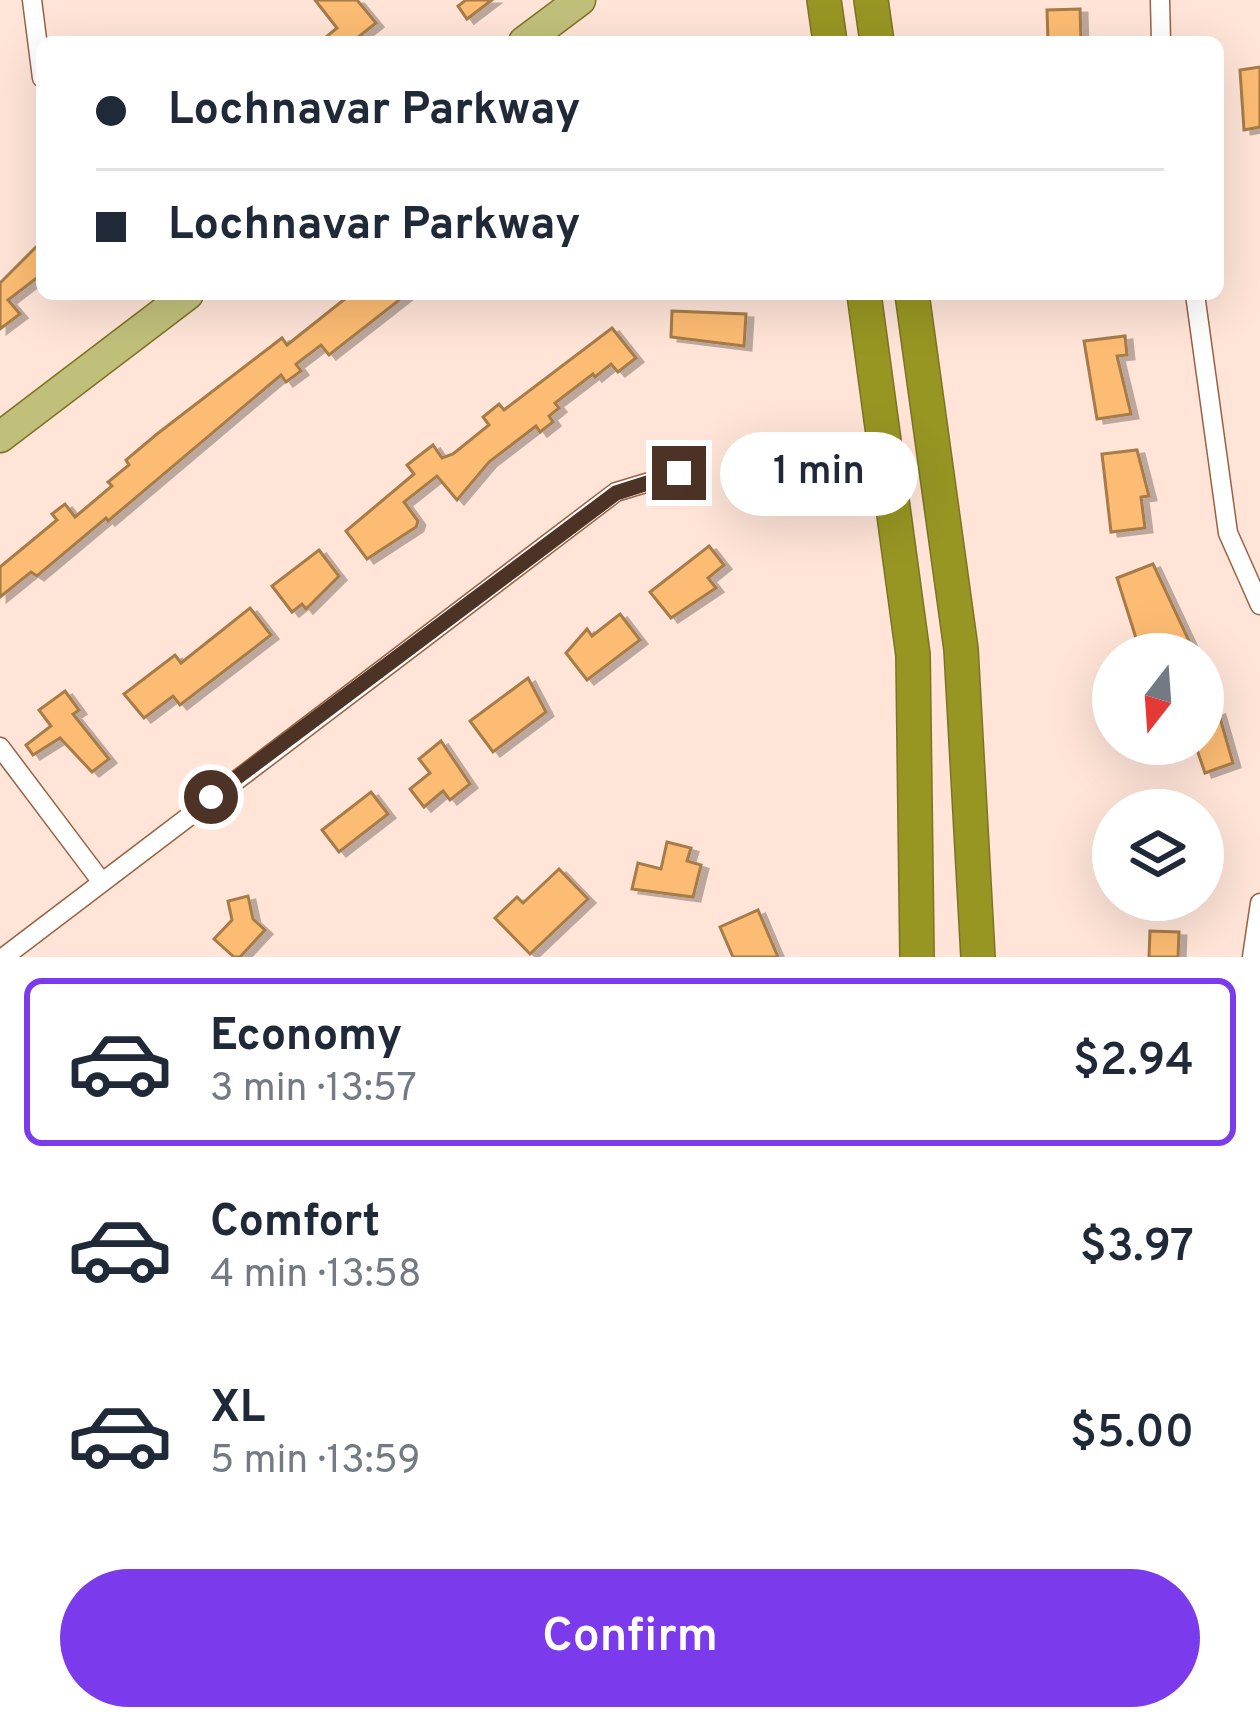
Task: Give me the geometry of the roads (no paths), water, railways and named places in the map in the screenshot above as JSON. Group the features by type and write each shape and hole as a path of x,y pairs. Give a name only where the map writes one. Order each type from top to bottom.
{"highway":[{"path":"824,0 829,36"},
{"path":"871,0 876,36"},
{"path":"865,300 914,656 917,957"},
{"path":"913,300 961,649 979,957"}],"main road":[{"path":"532,36 580,0"},
{"path":"0,437 180,300"}],"street":[{"path":"1160,0 1161,36"},
{"path":"33,7 45,36"},
{"path":"1196,300 1228,533 1260,605"},
{"path":"4,957 616,493 679,473"},
{"path":"0,747 101,880"},
{"path":"1252,957 1260,903"}]}
